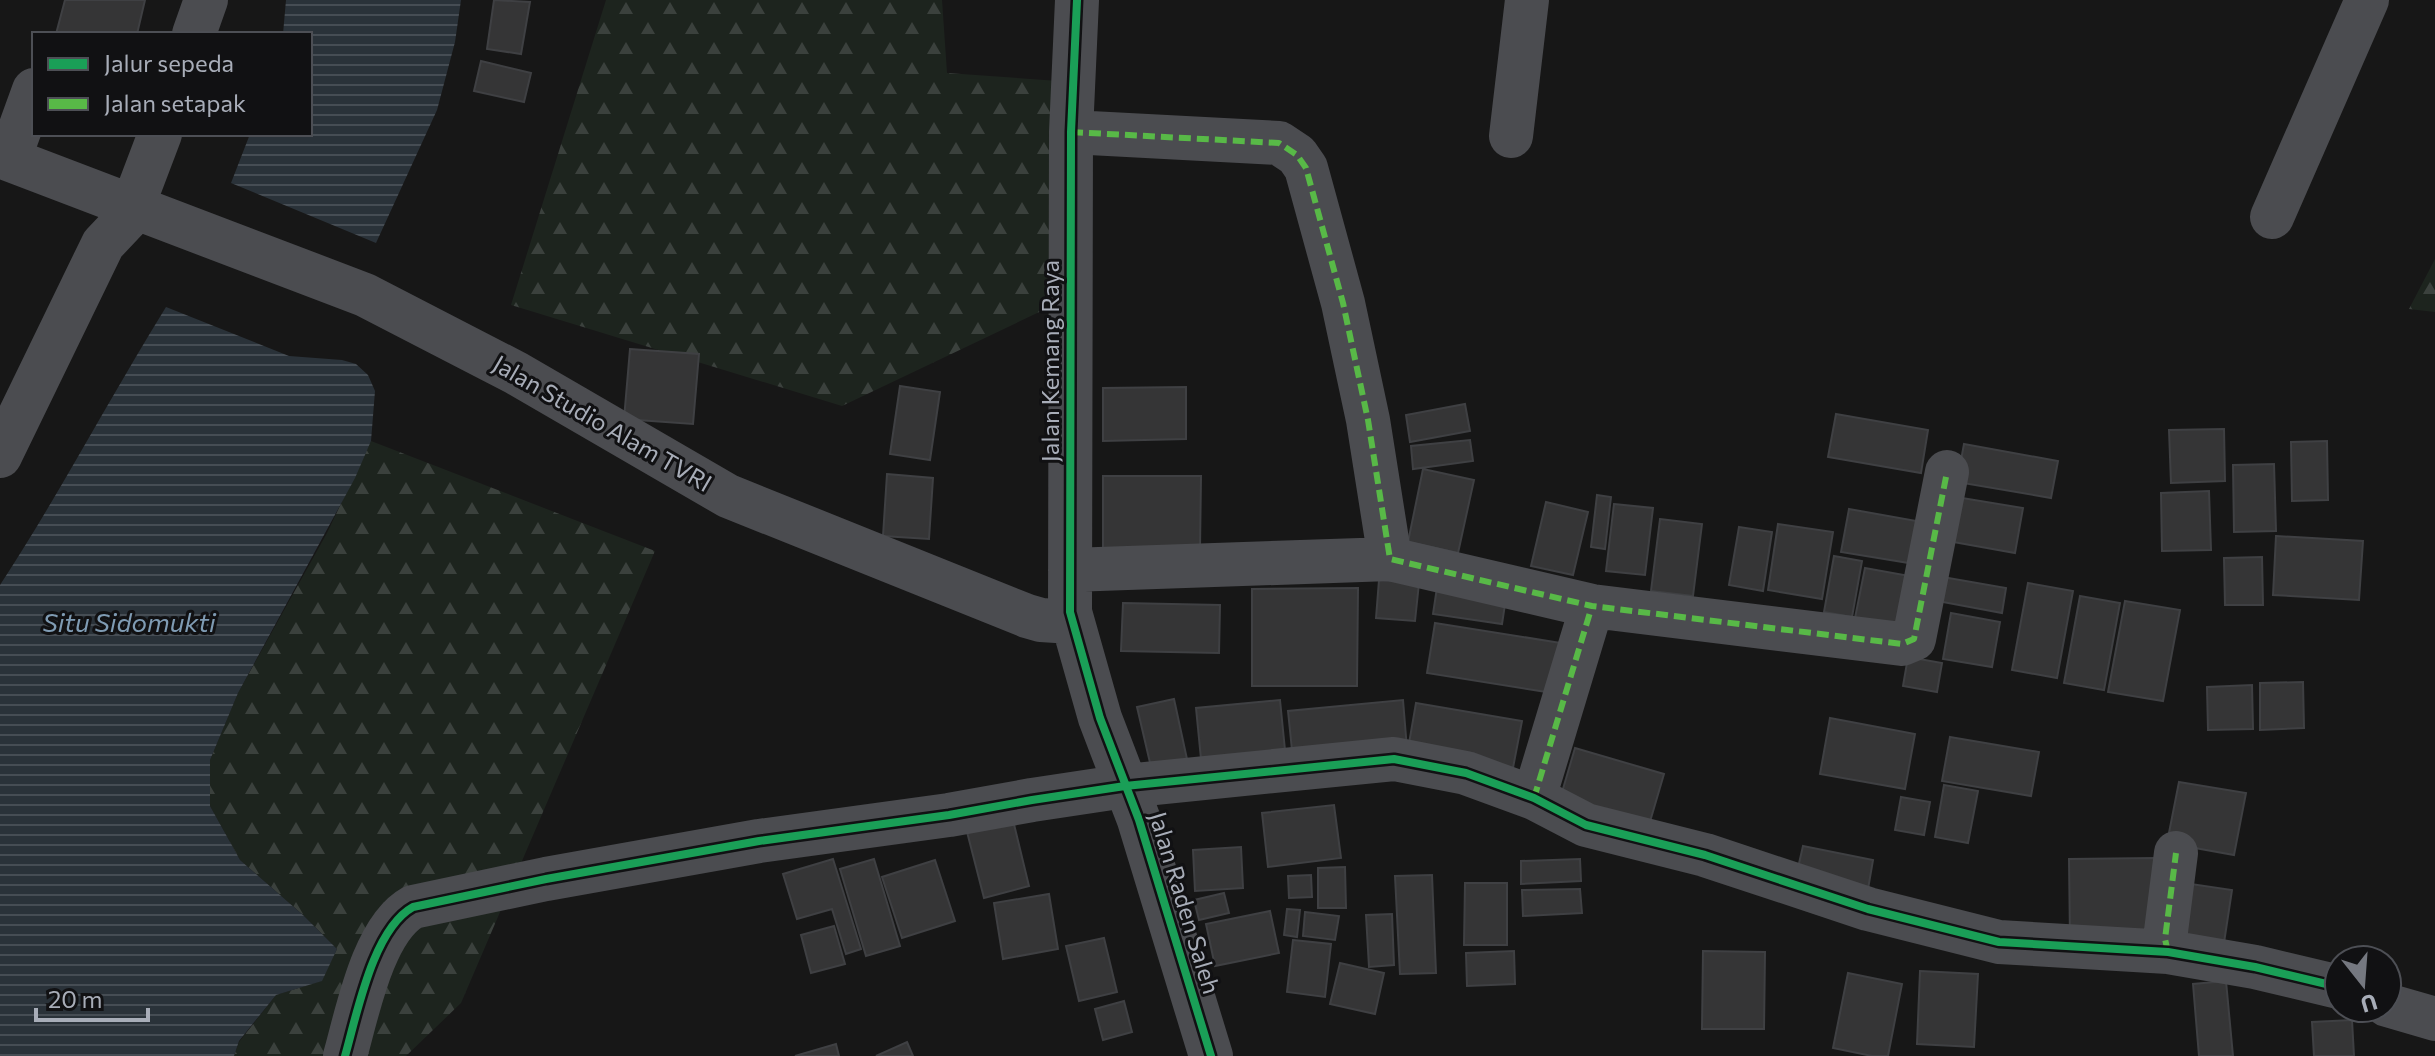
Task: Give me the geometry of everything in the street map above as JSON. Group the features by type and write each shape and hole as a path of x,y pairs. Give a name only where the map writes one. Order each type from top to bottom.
{"street":[{"path":"195,32 206,0"},
{"name":"Jalan Kemang Raya","path":"1077,0 1071,132 1070,570 1072,622 1100,718"},
{"path":"1511,136 1527,0"},
{"path":"2272,217 2343,61 2367,0"},
{"path":"4,157 32,94"},
{"path":"1071,132 1279,143 1297,155 1306,168 1343,303 1368,420 1390,559"},
{"path":"0,456 103,244 138,207 138,192 159,136"},
{"name":"Jalan Studio Alam TVRI","path":"4,157 341,285 410,317 516,373 728,496 1027,616 1072,622"},
{"path":"1070,570 1390,559 1592,606 1902,644 1914,639 1947,472"},
{"path":"1534,798 1592,606"},
{"name":"Jalan Raden Saleh","path":"1100,718 1139,820 1211,1056"},
{"path":"346,1055 368,976 400,915 413,907 546,879 759,841 935,817 1125,786 1394,759 1466,773 1534,798 1586,825 1705,855 1868,909 1999,942 2168,952 2255,967 2323,983"},
{"path":"2168,952 2165,939 2176,853"},
{"path":"2403,1010 2435,1019"}],"green space":[{"path":"606,0 942,0 947,73 1072,82 1054,305 842,406 511,305"},
{"path":"2435,259 2435,312 2409,309"},
{"path":"371,441 655,551 461,1003 406,1056 234,1056 239,1042 276,995 321,981 337,949 240,860 210,806 210,760 238,693 327,533"}],"water":[{"path":"286,0 461,0 455,42 437,110 376,243 231,183 249,136 312,136 312,32 283,32"},
{"name":"Situ Sidomukti","path":"166,307 289,356 356,364 368,375 375,391 371,441 355,478 238,693 210,760 210,806 240,860 337,949 322,981 276,995 239,1041 234,1056 0,1056 0,585"}],"building":[{"path":"65,0 145,0 137,32 57,32"},
{"path":"494,0 530,2 521,54 487,49"},
{"path":"481,61 531,73 524,102 474,91"},
{"path":"630,349 699,354 693,424 624,419"},
{"path":"900,386 940,392 930,460 890,454"},
{"path":"1186,387 1186,439 1103,441 1103,388"},
{"path":"1465,404 1470,431 1410,442 1406,415"},
{"path":"1836,414 1928,430 1921,473 1828,457"},
{"path":"2224,429 2225,481 2171,483 2169,430"},
{"path":"1470,440 1473,461 1413,469 1411,446"},
{"path":"2327,441 2328,500 2292,501 2291,442"},
{"path":"1964,444 2058,461 2051,498 1957,482"},
{"path":"2274,464 2276,531 2234,532 2233,465"},
{"path":"1423,469 1474,480 1458,553 1408,542"},
{"path":"887,474 933,478 929,539 883,536"},
{"path":"1103,476 1201,476 1200,549 1103,548"},
{"path":"2209,491 2211,550 2162,551 2161,493"},
{"path":"1597,495 1611,497 1605,549 1591,547"},
{"path":"1950,496 2023,508 2015,553 1942,540"},
{"path":"1546,502 1588,512 1573,575 1531,566"},
{"path":"1614,504 1653,508 1645,575 1606,571"},
{"path":"1849,509 1922,522 1915,564 1841,552"},
{"path":"1660,519 1702,524 1693,596 1651,591"},
{"path":"1778,524 1833,532 1822,599 1768,590"},
{"path":"1739,527 1772,532 1763,591 1729,585"},
{"path":"2276,536 2363,541 2359,600 2273,595"},
{"path":"1834,556 1862,561 1852,617 1824,612"},
{"path":"2262,557 2263,605 2225,605 2224,558"},
{"path":"1865,568 1915,577 1905,627 1855,618"},
{"path":"1937,576 2006,588 2002,613 1932,600"},
{"path":"1379,580 1419,583 1415,621 1376,618"},
{"path":"1438,581 1507,591 1502,624 1433,614"},
{"path":"2028,583 2073,591 2057,678 2012,670"},
{"path":"1358,588 1357,686 1252,686 1252,589"},
{"path":"2080,596 2120,603 2104,690 2064,683"},
{"path":"2125,601 2180,610 2163,701 2108,692"},
{"path":"1123,603 1220,605 1219,653 1121,651"},
{"path":"1951,613 2000,622 1992,667 1943,659"},
{"path":"1435,623 1561,643 1553,693 1427,673"},
{"path":"1908,657 1942,663 1937,692 1903,686"},
{"path":"2303,682 2304,728 2260,730 2260,683"},
{"path":"2252,685 2253,729 2208,730 2207,687"},
{"path":"1174,699 1190,773 1154,780 1137,707"},
{"path":"1280,700 1286,760 1202,769 1196,708"},
{"path":"1403,700 1407,749 1293,760 1288,711"},
{"path":"1416,703 1522,721 1512,773 1407,755"},
{"path":"1830,718 1915,734 1905,789 1820,774"},
{"path":"1950,737 2039,752 2031,796 1942,781"},
{"path":"1575,748 1664,774 1649,825 1560,799"},
{"path":"2179,782 2246,793 2234,855 2167,843"},
{"path":"1944,785 1978,791 1968,843 1935,837"},
{"path":"1901,797 1930,802 1924,835 1895,830"},
{"path":"1334,805 1341,858 1268,867 1262,813"},
{"path":"1012,816 1029,886 984,898 966,828"},
{"path":"1803,846 1873,860 1867,895 1795,881"},
{"path":"1241,847 1243,888 1195,891 1193,850"},
{"path":"2154,858 2155,938 2070,939 2069,859"},
{"path":"833,859 861,949 846,954 832,909 797,919 783,874"},
{"path":"874,859 900,946 866,956 840,869"},
{"path":"1580,859 1581,881 1521,884 1521,861"},
{"path":"935,860 955,921 902,938 882,877"},
{"path":"1345,867 1346,908 1318,908 1318,868"},
{"path":"1311,875 1312,897 1289,898 1288,876"},
{"path":"1432,875 1436,973 1400,974 1395,876"},
{"path":"1465,883 1507,883 1507,945 1464,945"},
{"path":"2184,883 2232,890 2222,956 2174,948"},
{"path":"1580,889 1582,913 1523,916 1522,890"},
{"path":"1224,893 1229,913 1199,920 1194,900"},
{"path":"1049,894 1058,949 1003,959 994,903"},
{"path":"1287,909 1300,910 1297,937 1284,935"},
{"path":"1270,911 1279,953 1215,966 1206,924"},
{"path":"1305,912 1339,916 1335,940 1303,936"},
{"path":"1392,914 1394,965 1369,967 1366,915"},
{"path":"834,926 845,964 811,973 801,935"},
{"path":"1104,938 1117,992 1079,1001 1066,946"},
{"path":"1293,940 1331,944 1325,997 1287,992"},
{"path":"1514,951 1515,984 1467,986 1466,953"},
{"path":"1703,951 1765,952 1764,1029 1702,1029"},
{"path":"1340,963 1384,973 1375,1014 1330,1004"},
{"path":"1920,971 1978,974 1974,1047 1917,1044"},
{"path":"1848,973 1902,984 1888,1056 1833,1048"},
{"path":"2226,981 2233,1056 2199,1056 2193,984"},
{"path":"1124,1001 1132,1032 1103,1040 1095,1009"},
{"path":"2312,1022 2352,1024 2354,1056 2314,1056"},
{"path":"907,1042 913,1056 876,1056"},
{"path":"836,1044 839,1056 795,1056"}],"marked path":[{"path":"1071,132 1279,143 1297,155 1306,168 1343,303 1368,420 1390,559 1592,606 1902,644 1914,639 1947,472"},
{"path":"1534,798 1592,606"},
{"path":"2168,952 2165,939 2176,853"}],"cycle path":[{"path":"1077,0 1071,132 1070,612 1100,718 1139,820 1211,1056"},
{"path":"345,1056 361,996 377,953 399,918 413,907 546,879 759,841 949,815 1125,786 1394,759 1466,773 1534,798 1586,825 1705,855 1868,909 1999,942 2168,952 2255,967 2323,983"}]}
